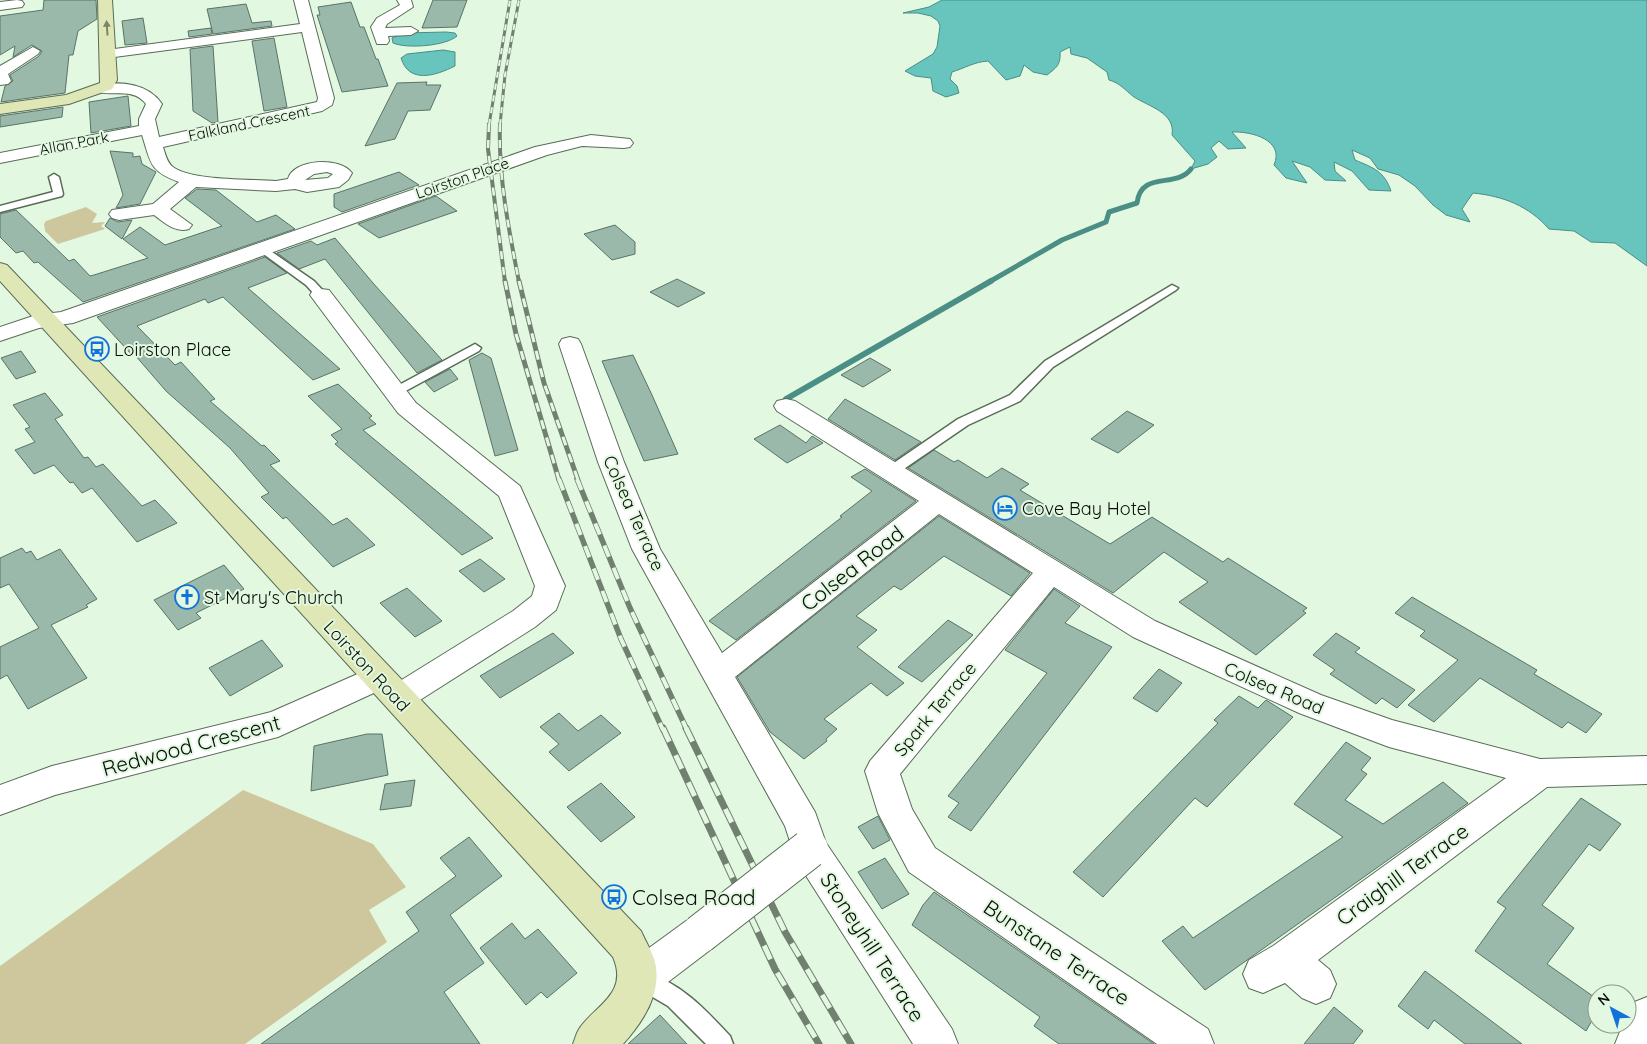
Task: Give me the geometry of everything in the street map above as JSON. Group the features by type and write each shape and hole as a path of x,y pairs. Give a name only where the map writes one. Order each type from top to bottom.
{"street":[{"path":"104,89 109,80 106,54 105,0"},
{"path":"301,1 319,0"},
{"path":"404,0 407,3 402,11 382,21 378,27 381,37 412,31"},
{"name":"Falkland Crescent","path":"150,136 322,106 326,102 326,98 301,1"},
{"path":"0,6 17,4"},
{"path":"106,54 307,27"},
{"path":"1,75 33,51"},
{"path":"0,109 69,99 104,89 131,90 144,93 152,98 154,104 147,119 150,136 161,166 167,172 192,181 276,186 296,183"},
{"name":"Allan Park","path":"0,158 150,136"},
{"name":"Loirston Place","path":"0,334 48,319 65,318 541,151 578,140 596,139 624,143"},
{"path":"120,214 158,210 192,181"},
{"path":"158,210 182,225"},
{"name":"Loirston Road","path":"0,269 627,944 634,955 637,982"},
{"name":"Redwood Crescent","path":"0,800 52,781 278,724 388,688 524,619 545,602 550,586 511,492 407,408 322,295"},
{"name":"Colsea Terrace","path":"570,344 611,462 646,549 716,674"},
{"name":"Colsea Road","path":"786,406 1144,630 1310,704 1389,733 1540,773 1647,770"},
{"name":"Colsea Road","path":"716,674 936,501"},
{"name":"Spark Terrace","path":"922,860 896,812 882,771 1051,571"},
{"path":"594,1044 622,1015 633,997 637,982 809,849 802,823 716,674"},
{"name":"Craighill Terrace","path":"1316,984 1275,966 1540,773"},
{"name":"Stoneyhill Terrace","path":"809,849 937,1044"},
{"name":"Bunstane Terrace","path":"922,860 1193,1044"},
{"path":"1636,1044 1647,1018"}],"lane":[{"path":"0,209 58,194 54,177"},
{"path":"262,248 310,283 322,295"},
{"path":"890,472 963,422 1015,398 1049,364 1172,288"},
{"path":"395,390 475,348"},
{"path":"637,982 658,985 676,996 722,1044"}],"shaded area":[{"path":"86,207 97,214 92,223 105,222 101,226 105,229 58,244 45,231 44,224 46,221"},
{"path":"243,790 373,844 406,887 369,910 387,942 245,1044 0,1044 0,966"}],"water":[{"path":"942,0 1647,0 1647,266 1615,243 1591,242 1574,231 1549,229 1524,208 1484,194 1473,193 1462,209 1470,222 1446,215 1433,205 1415,186 1399,175 1378,169 1370,158 1352,150 1355,160 1378,171 1385,179 1391,191 1369,190 1352,171 1334,162 1335,171 1346,181 1325,180 1310,167 1292,161 1307,183 1286,178 1274,165 1276,156 1275,149 1271,143 1257,135 1240,132 1232,132 1246,148 1228,149 1219,141 1211,148 1217,157 1208,164 1191,169 1195,161 1172,135 1170,121 1160,111 1134,97 1109,80 1107,72 1087,58 1071,54 1070,47 1060,52 1060,60 1057,66 1047,75 1033,72 1024,65 1020,76 1006,80 988,61 952,72 950,79 957,86 959,93 946,97 933,91 931,78 915,76 905,71 933,54 937,47 940,26 938,21 931,16 918,13 903,13 929,7"},
{"path":"404,33 455,33 457,36 444,42 426,46 399,45 393,43 392,38"},
{"path":"443,50 455,52 455,66 431,75 416,75 410,72 401,58 407,54"}],"building":[{"path":"44,0 96,0 97,19 78,31 73,55 69,55 65,93 1,102 5,86 13,81 10,75 39,56 42,51 32,45 13,57 15,46 0,55 0,16 43,10"},
{"path":"433,0 467,0 457,27 422,28"},
{"path":"351,2 360,27 364,27 388,86 342,92 317,15 320,15 318,7"},
{"path":"246,4 252,23 271,21 272,26 213,34 207,9"},
{"path":"143,18 147,43 125,45 122,21"},
{"path":"211,28 212,34 189,37 188,31"},
{"path":"274,38 287,107 264,111 252,41"},
{"path":"213,46 218,122 212,123 193,111 190,49"},
{"path":"427,82 426,85 441,85 430,110 408,111 395,139 365,146 397,83"},
{"path":"128,96 131,126 91,133 89,102"},
{"path":"63,107 62,117 0,127 0,116"},
{"path":"110,151 133,153 133,157 140,156 142,164 156,172 140,204 116,208 123,195"},
{"path":"399,172 419,185 342,212 334,207 334,194"},
{"path":"197,189 216,190 257,222 276,215 295,229 83,302 38,262 34,263 23,251 16,253 0,237 0,214 16,210 69,261 74,259 90,276 148,258 123,239 140,227 165,245 222,226 185,198"},
{"path":"436,196 457,211 379,238 358,224"},
{"path":"110,218 118,222 132,220 122,239 105,226"},
{"path":"615,225 635,242 635,254 612,260 584,234"},
{"path":"335,238 442,360 417,373 325,259 299,269 277,253 311,241 317,245"},
{"path":"265,257 287,273 248,288 340,369 313,380 223,297 208,303 205,299 137,326 175,365 181,362 215,399 210,401 262,446 264,445 280,461 270,465 333,525 347,518 375,545 333,567 286,517 283,519 261,497 269,493 230,448 166,391 134,354 132,355 97,317"},
{"path":"677,279 705,293 678,307 650,292"},
{"path":"21,351 36,372 16,379 1,358"},
{"path":"482,353 491,358 518,450 495,456 469,360"},
{"path":"633,355 678,454 644,461 602,361"},
{"path":"870,358 891,370 863,387 841,375"},
{"path":"450,369 458,379 434,392 425,382"},
{"path":"338,384 372,416 369,418 376,424 363,430 493,538 462,555 335,444 338,442 331,435 342,429 308,396"},
{"path":"45,393 63,415 55,419 84,458 88,457 96,467 103,464 142,506 155,500 177,523 137,542 92,488 82,493 54,465 34,474 15,450 35,442 25,429 30,427 13,405"},
{"path":"845,399 921,442 895,460 828,419"},
{"path":"1127,411 1154,425 1118,453 1091,439"},
{"path":"780,425 806,443 812,436 823,443 787,463 754,439"},
{"path":"934,450 954,462 958,460 987,478 1002,468 1029,484 1020,490 1110,544 1152,517 1223,562 1228,558 1307,608 1303,611 1306,613 1256,655 1179,602 1208,582 1164,552 1113,593 908,468"},
{"path":"865,469 916,501 736,640 709,621 842,517 840,516 872,491 851,477"},
{"path":"939,516 1030,573 1011,596 944,556 901,590 894,586 856,616 877,630 857,647 904,683 887,696 871,683 824,719 837,729 826,739 827,741 804,759 770,732 737,677"},
{"path":"22,548 26,553 31,551 37,560 60,549 97,599 86,605 88,607 51,625 87,678 28,709 7,675 0,679 0,647 39,628 9,584 0,588 0,558"},
{"path":"480,559 505,579 484,592 459,571"},
{"name":"St Mary's Church","path":"224,565 244,589 196,613 201,618 178,630 154,600"},
{"path":"407,588 442,621 415,637 380,603"},
{"path":"1054,589 1080,606 1065,623 1112,647 971,831 948,817 959,803 948,796 1047,673 1005,650"},
{"path":"1412,597 1537,670 1534,674 1602,714 1586,733 1568,722 1562,728 1480,678 1434,722 1408,705 1458,660 1420,636 1425,631 1395,613"},
{"path":"948,620 973,635 922,682 898,667"},
{"path":"553,633 574,653 500,698 480,676"},
{"path":"1336,633 1360,648 1355,652 1415,690 1397,708 1382,698 1376,704 1330,674 1335,670 1313,655"},
{"path":"262,640 283,666 230,696 209,668"},
{"path":"1159,669 1182,683 1157,712 1133,698"},
{"path":"1239,696 1258,708 1266,700 1293,717 1207,807 1195,798 1103,897 1073,872 1218,723 1214,720"},
{"path":"559,713 578,731 601,715 621,733 569,771 549,752 559,744 540,727"},
{"path":"367,734 382,734 388,775 311,791 314,746"},
{"path":"1346,742 1371,758 1361,770 1367,774 1345,800 1383,824 1443,782 1468,803 1205,990 1162,941 1183,926 1193,938 1343,837 1294,804"},
{"path":"415,780 411,806 380,810 385,784"},
{"path":"601,783 635,817 601,842 567,807"},
{"path":"1581,798 1621,824 1600,851 1589,844 1542,905 1574,928 1547,964 1587,992 1586,1031 1475,951 1506,908 1497,902"},
{"path":"878,816 890,840 873,849 858,827"},
{"path":"469,837 502,876 450,915 484,963 444,992 480,1044 261,1044 419,931 406,912 456,876 440,858"},
{"path":"885,858 909,894 882,909 858,872"},
{"path":"934,892 1154,1044 1059,1044 1034,1026 1040,1017 912,925 923,905"},
{"path":"512,923 525,939 538,929 577,973 547,998 541,992 526,1005 480,948"},
{"path":"1425,971 1522,1044 1465,1044 1434,1020 1428,1029 1398,1006"},
{"path":"1334,1007 1363,1031 1353,1044 1304,1044"},
{"path":"660,1015 687,1044 628,1044"}],"waterway":[{"path":"989,282 1062,240 1106,222 1109,212 1137,203 1140,193 1152,183 1177,178 1185,175 1191,169"},
{"path":"786,399 991,281"}],"railway":[{"path":"489,125 510,0"},
{"path":"500,125 505,75 519,0"},
{"path":"489,124 488,149 505,282"},
{"path":"500,125 502,183 519,282"},
{"path":"505,281 516,334 559,480"},
{"path":"519,281 544,383 578,480"},
{"path":"559,479 621,639 663,730"},
{"path":"577,479 630,608 687,730"},
{"path":"663,728 775,969 819,1044"},
{"path":"686,728 785,932 851,1044"}],"place":[{"name":"Loirston Place","path":"97,349"},
{"name":"Cove Bay Hotel","path":"1005,508"},
{"name":"St Mary's Church","path":"187,597"},
{"name":"Colsea Road","path":"614,897"}]}
